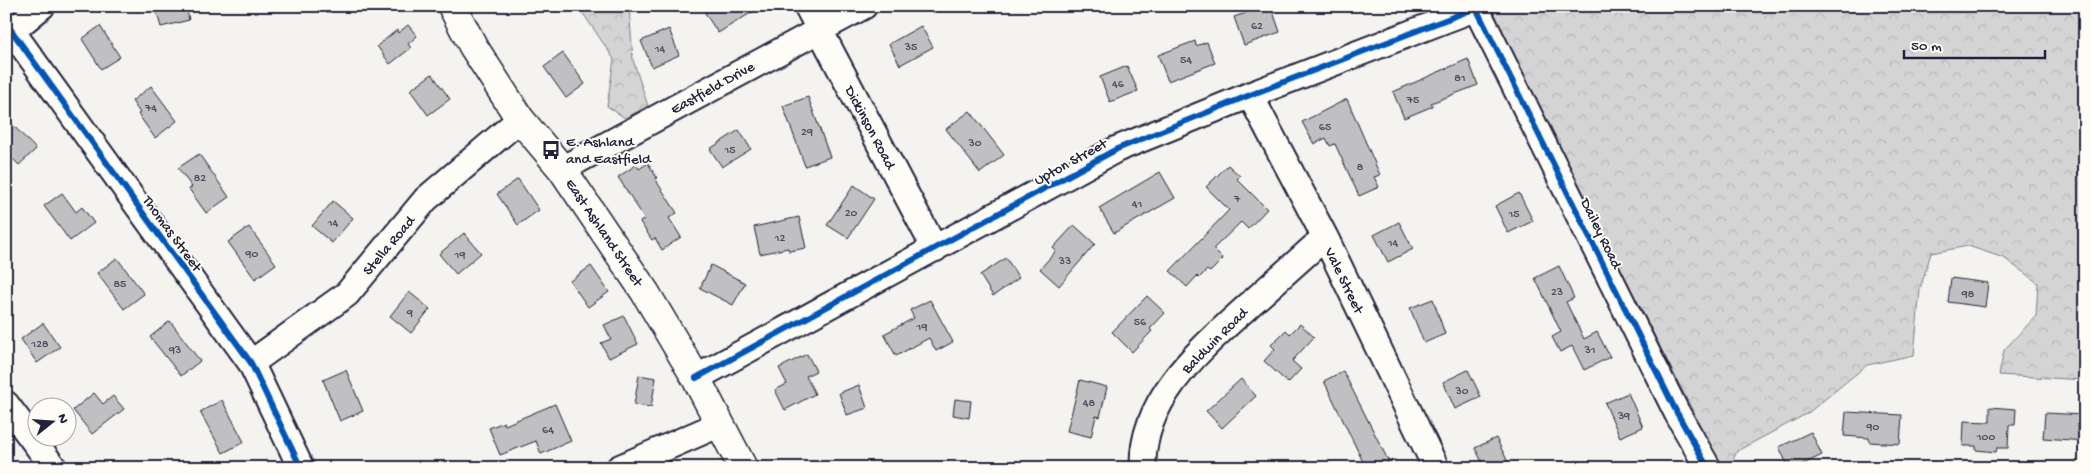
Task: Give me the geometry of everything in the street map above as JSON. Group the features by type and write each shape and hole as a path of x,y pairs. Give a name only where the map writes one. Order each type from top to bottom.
{"main road":[{"name":"East Ashland Street","path":"452,6 473,46 520,119 562,169 645,292 696,378 743,468"}],"street":[{"path":"9,27 42,6"},
{"name":"Dickinson Road","path":"807,6 935,249"},
{"name":"Eastfield Drive","path":"562,169 864,6"},
{"name":"Upton Street","path":"696,378 1117,149 1250,94 1476,8"},
{"name":"Dailey Road","path":"1476,8 1677,413 1708,468"},
{"name":"Thomas Street","path":"9,27 251,363 300,468"},
{"name":"Vale Street","path":"1250,94 1325,237 1436,468"},
{"name":"Stella Road","path":"251,363 347,294 426,199 520,119"},
{"name":"Baldwin Road","path":"1143,468 1143,452 1148,429 1156,409 1172,383 1207,343 1325,237"},
{"path":"6,404 54,468"},
{"path":"619,468 720,424"}],"green space":[{"path":"578,6 629,6 633,60 648,106 625,118 607,106 614,59"},
{"path":"1486,6 2076,6 2085,25 2085,380 1999,375 2004,350 2036,316 2038,283 2004,258 1968,246 1931,253 1920,289 1914,355 1867,365 1808,413 1737,451 1733,460 1733,468 1722,468"}],"building":[{"path":"155,6 186,6 189,20 161,27"},
{"path":"715,6 762,6 718,33 705,13"},
{"path":"1254,6 1271,6 1280,32 1244,45 1234,17 1255,10"},
{"path":"408,25 417,36 408,44 411,48 390,64 377,46 397,30 398,33"},
{"path":"100,26 120,57 101,69 82,39"},
{"path":"921,26 933,47 900,65 889,44"},
{"path":"669,29 679,55 652,67 641,41"},
{"path":"1195,41 1196,46 1207,42 1215,63 1168,81 1158,55"},
{"path":"563,53 585,84 566,98 544,67"},
{"path":"1468,59 1478,85 1431,103 1433,106 1404,118 1393,92"},
{"path":"1127,66 1138,91 1110,102 1100,77"},
{"path":"432,74 450,99 428,115 410,90"},
{"path":"151,86 177,121 155,138 138,114 140,113 132,101"},
{"path":"808,97 830,157 805,166 783,106"},
{"path":"1347,99 1380,175 1374,177 1379,187 1359,196 1335,144 1330,146 1326,138 1314,144 1302,122"},
{"path":"970,111 1004,155 980,173 946,129"},
{"path":"6,118 36,149 19,165 6,152"},
{"path":"739,130 751,149 722,167 710,149"},
{"path":"199,154 229,197 206,213 189,189 192,187 178,168"},
{"path":"648,163 657,178 655,179 677,213 669,218 681,237 662,250 655,238 652,240 640,222 645,219 618,177 636,165 639,169"},
{"path":"1228,165 1240,176 1237,179 1267,209 1248,229 1241,222 1213,249 1223,259 1210,272 1207,270 1199,278 1197,276 1187,287 1170,271 1229,210 1206,187"},
{"path":"1160,172 1175,198 1114,233 1099,208"},
{"path":"518,179 539,210 518,225 497,194"},
{"path":"854,185 874,199 848,238 827,225"},
{"path":"62,193 76,212 82,207 94,223 70,241 44,206"},
{"path":"1519,193 1533,221 1508,233 1495,206"},
{"path":"333,201 353,218 332,243 312,226"},
{"path":"799,217 806,248 789,251 788,248 760,254 754,227"},
{"path":"1399,222 1413,249 1388,262 1374,235"},
{"path":"1074,225 1095,244 1059,286 1040,269 1056,251 1053,248"},
{"path":"249,227 276,264 255,279 228,242"},
{"path":"464,233 481,253 456,274 439,254"},
{"path":"117,258 144,294 124,309 97,273"},
{"path":"1006,258 1019,278 993,296 980,275"},
{"path":"711,265 745,283 733,305 700,288"},
{"path":"591,266 609,292 588,307 570,281"},
{"path":"1559,266 1574,298 1566,302 1584,339 1597,332 1610,357 1584,370 1572,346 1560,352 1552,337 1561,332 1535,278"},
{"path":"1951,278 1988,283 1985,307 1948,302"},
{"path":"409,292 430,309 411,333 390,316"},
{"path":"1147,296 1165,313 1150,329 1152,331 1132,352 1112,332"},
{"path":"1433,299 1445,334 1424,343 1410,308"},
{"path":"930,300 953,342 936,351 929,338 896,356 884,334 914,318 910,310"},
{"path":"624,316 638,344 609,358 601,343 611,339 604,325"},
{"path":"170,321 200,361 181,376 150,337"},
{"path":"43,323 60,347 37,363 21,339"},
{"path":"1300,324 1314,337 1292,361 1301,369 1288,383 1264,361 1275,349 1271,345 1286,330 1290,334"},
{"path":"807,354 816,371 806,376 815,394 785,410 775,390 787,384 779,368"},
{"path":"346,370 363,411 340,421 323,380"},
{"path":"1468,370 1481,397 1455,409 1443,382"},
{"path":"1343,371 1389,462 1377,468 1366,468 1324,381"},
{"path":"639,375 656,378 651,407 634,405"},
{"path":"1241,379 1256,396 1222,428 1206,411"},
{"path":"1080,380 1107,387 1100,417 1096,416 1091,437 1067,431"},
{"path":"859,385 867,408 847,415 839,393"},
{"path":"94,393 103,404 113,396 124,409 92,434 78,416 78,406"},
{"path":"1628,393 1643,427 1620,437 1605,403"},
{"path":"955,399 971,401 969,418 953,415"},
{"path":"222,400 244,442 223,453 200,412"},
{"path":"555,404 571,441 541,454 536,441 500,455 489,428 504,422 505,425"},
{"path":"1990,407 2016,409 2015,425 2009,425 2008,448 1997,448 1996,452 1976,450 1976,446 1963,446 1964,421 1990,422"},
{"path":"1846,412 1902,415 1900,444 1869,442 1869,438 1844,436"},
{"path":"2045,413 2085,415 2085,441 2043,438"},
{"path":"1811,432 1822,455 1795,468 1789,468 1779,447"},
{"path":"1496,438 1511,468 1485,468 1475,448"}],"cycle path":[{"path":"696,378 1117,149 1250,95 1476,8 1677,413 1708,468"},
{"path":"6,23 251,363 301,468"}],"place":[{"name":"E. Ashland and Eastfield","path":"551,150"}]}
